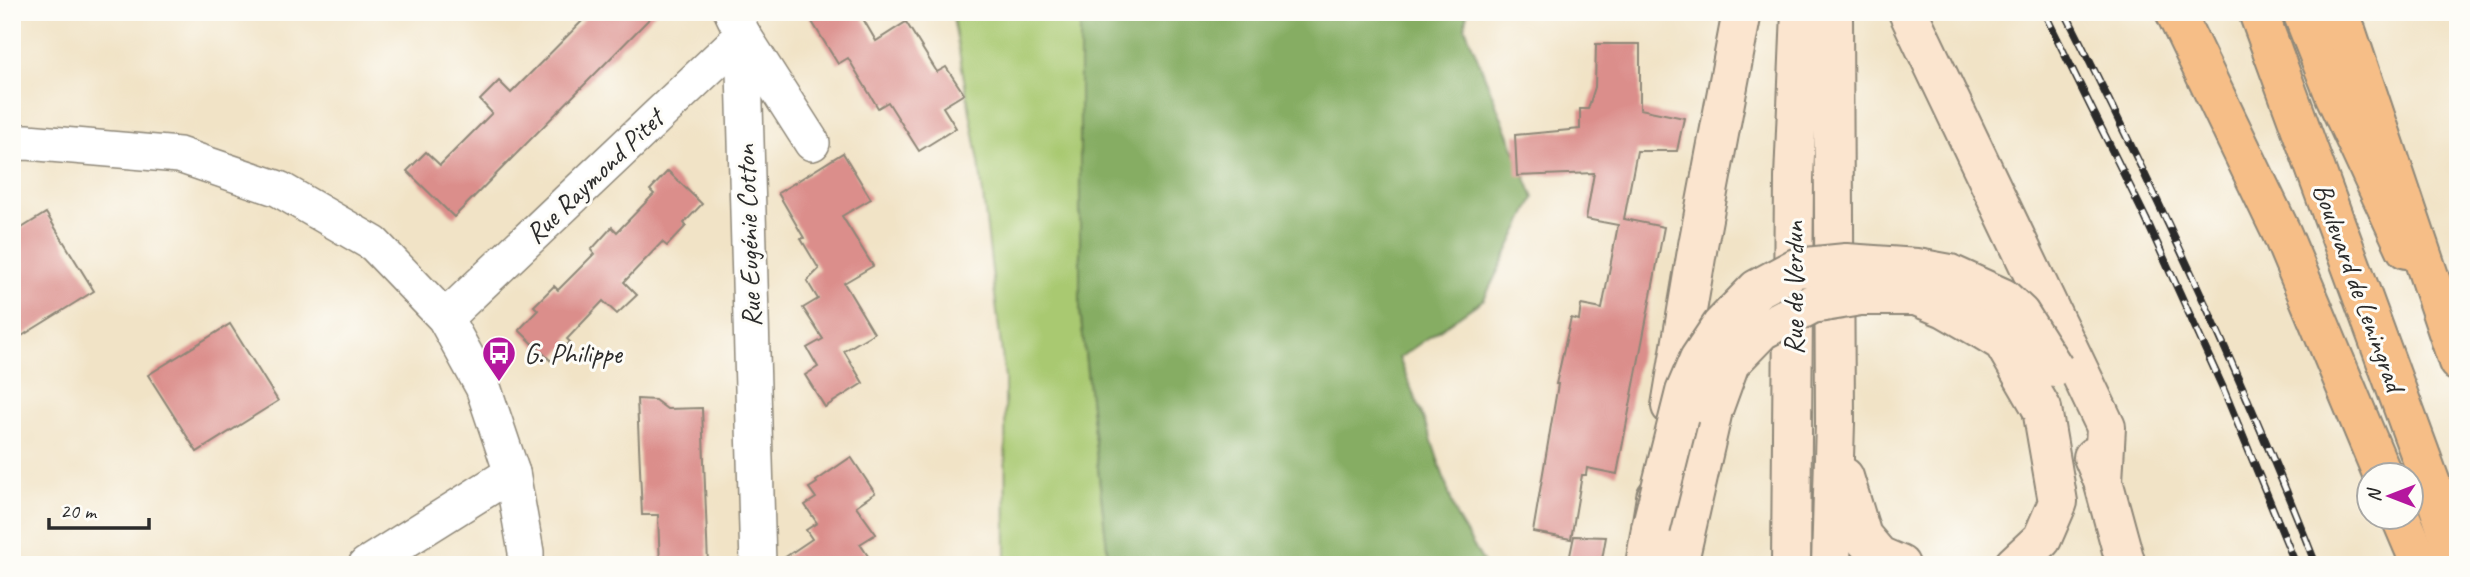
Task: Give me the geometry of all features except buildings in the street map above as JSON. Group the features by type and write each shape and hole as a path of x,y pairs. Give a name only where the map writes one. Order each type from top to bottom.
{"main road":[{"path":"1648,546 1698,245 1742,12"},
{"name":"Rue de Verdun","path":"1791,565 1794,178 1801,12"},
{"name":"Rue de Verdun","path":"1831,565 1835,422 1833,12"},
{"path":"1908,12 2106,426 2104,481"},
{"path":"2175,12 2282,234 2378,462"},
{"name":"Boulevard de Leningrad","path":"2258,12 2458,563"},
{"name":"Boulevard de Leningrad","path":"2302,12 2335,96 2458,362"},
{"path":"2340,12 2458,362"},
{"path":"1648,546 1685,392 1699,359 1721,326 1757,289 1796,268 1846,263 1917,268 1950,274 2003,298 2020,314 2054,369 2104,481 2126,565"},
{"path":"1678,565 1713,410 1730,363 1762,330 1812,304 1860,296 1916,296 1945,308 1985,331 2003,342 2042,410 2104,481"},
{"path":"2014,565 2042,539 2058,502 2042,410"},
{"path":"1835,422 1845,484 1862,536 1879,556 1900,565"},
{"path":"1792,486 1813,549 1831,565"},
{"path":"2407,532 2421,565"}],"street":[{"path":"737,24 812,143"},
{"name":"Rue Raymond Pitet","path":"445,318 737,24"},
{"name":"Rue Eugénie Cotton","path":"737,24 758,565"},
{"path":"12,143 178,155 279,189 374,244 445,318 483,387 512,473 526,565"},
{"path":"366,565 512,473"}],"green space":[{"path":"952,12 1080,12 1080,310 1109,565 1006,565 1005,379 979,162"},
{"path":"1080,12 1467,12 1465,27 1534,198 1484,299 1399,358 1430,435 1457,518 1485,565 1109,565 1080,310"}],"railway":[{"path":"2044,12 2146,219 2223,388 2296,565"},
{"path":"2065,12 2197,286 2288,494 2316,565"}],"place":[{"name":"G. Philippe","path":"499,383"}]}
